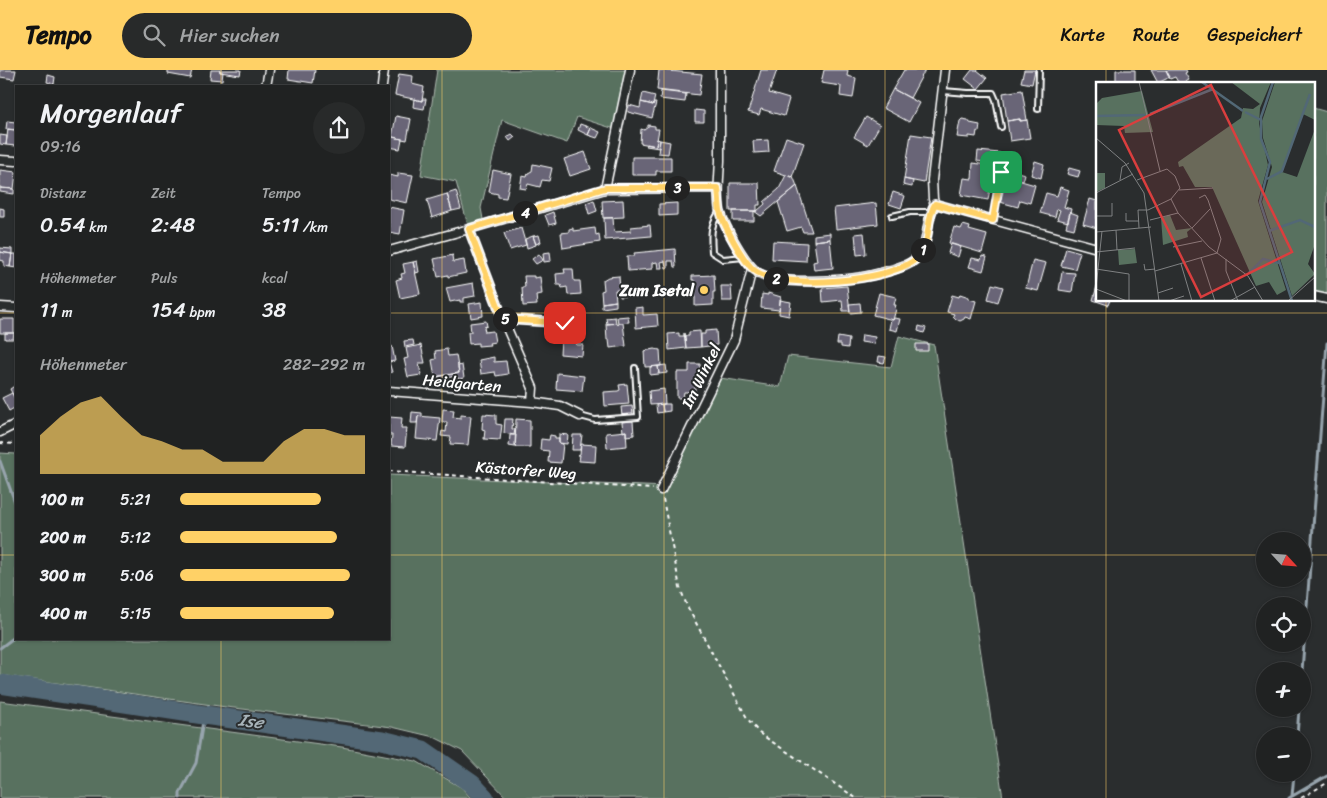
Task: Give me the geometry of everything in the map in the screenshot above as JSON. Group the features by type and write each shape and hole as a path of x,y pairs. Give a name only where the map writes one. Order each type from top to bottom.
{"street":[{"path":"266,85 269,70"},
{"path":"382,85 384,70"},
{"path":"605,188 630,70"},
{"path":"720,70 718,188 720,212 728,230 752,269 760,274 780,280 805,281 853,280 873,276 911,263 923,250 931,212 935,204 932,180 946,70"},
{"path":"0,160 15,161"},
{"path":"390,251 605,188 718,188"},
{"path":"935,204 1096,248"},
{"name":"Heidgarten","path":"469,229 503,319 533,388 532,402"},
{"name":"Im Winkel","path":"661,490 734,340 752,269"},
{"path":"1314,296 1327,298"},
{"path":"0,307 15,308"},
{"path":"503,319 565,323 576,316"},
{"name":"Heidgarten","path":"390,390 532,402 560,406 580,416"},
{"path":"0,432 15,424"}],"lane":[{"path":"1038,110 1039,70"},
{"path":"943,91 993,93 1001,127"},
{"path":"993,220 1001,172"},
{"path":"720,212 713,221 712,252 722,259 744,257"},
{"path":"892,216 910,212 931,212"},
{"path":"580,416 595,420 638,417 636,368"}],"path":[{"path":"0,443 15,444"},
{"name":"Kästorfer Weg","path":"390,471 661,490"},
{"path":"661,490 680,588 687,606 748,718 759,734 856,798"},
{"path":"1301,798 1327,783"}],"green space":[{"path":"437,70 630,70 618,130 577,117 567,143 502,120 481,208 484,225 469,229 456,182 421,175"},
{"path":"1314,108 1327,112 1327,303 1314,300"},
{"path":"899,336 934,345 1003,798 507,798 462,751 434,737 392,727 226,707 0,675 0,453 15,454 15,640 390,640 390,475 667,487 720,378 780,387 788,356 891,367"},
{"path":"0,701 342,747 416,761 462,788 471,798 0,798"}],"building":[{"path":"0,70 16,70 14,79 0,77"},
{"path":"168,70 192,70 190,78 168,74"},
{"path":"211,70 223,72 222,80 210,79"},
{"path":"220,70 241,70 240,75 220,72"},
{"path":"289,70 315,70 313,83 288,79"},
{"path":"659,70 702,74 699,95 657,90"},
{"path":"761,70 777,70 769,93 789,99 784,116 761,109 759,115 748,112"},
{"path":"824,70 848,70 847,76 856,78 853,98 840,96 841,86 821,83"},
{"path":"904,70 925,70 910,98 893,89"},
{"path":"972,70 977,70 987,78 978,89 965,79"},
{"path":"1024,70 1035,70 1032,84 1021,82"},
{"path":"1116,70 1135,70 1135,81 1116,81"},
{"path":"1151,70 1166,70 1170,77 1157,82"},
{"path":"1166,70 1186,70 1187,72 1185,73 1189,80 1178,82 1175,77 1170,79"},
{"path":"399,74 413,76 412,84 424,87 422,101 395,95"},
{"path":"48,75 55,77 54,84 47,82"},
{"path":"893,89 919,103 909,122 883,108"},
{"path":"1022,90 1027,120 1007,121 1003,93"},
{"path":"661,91 686,94 685,102 660,99"},
{"path":"643,93 655,96 653,105 641,102"},
{"path":"414,99 422,101 422,99 426,99 424,109 413,107"},
{"path":"641,102 653,105 656,103 652,118 628,112 629,105 640,108"},
{"path":"695,110 704,111 704,122 695,122"},
{"path":"396,116 411,119 407,140 392,137"},
{"path":"866,117 880,125 868,145 854,137"},
{"path":"962,119 980,125 976,137 957,137"},
{"path":"1020,119 1020,121 1027,120 1030,138 1010,141 1007,121"},
{"path":"7,121 15,122 15,130 6,129"},
{"path":"580,124 591,128 588,135 578,130"},
{"path":"648,125 659,129 656,146 640,143 641,129 644,130"},
{"path":"591,128 600,132 597,138 588,135"},
{"path":"8,129 15,130 15,146 6,145"},
{"path":"512,134 515,137 510,141 507,137"},
{"path":"911,134 931,137 924,183 904,179"},
{"path":"0,135 7,136 6,145 0,144"},
{"path":"390,136 402,139 400,149 390,147"},
{"path":"786,137 804,143 792,177 774,171"},
{"path":"657,139 660,140 659,148 646,146 647,144 656,146"},
{"path":"660,140 670,142 668,154 658,153"},
{"path":"768,140 769,152 754,153 753,141"},
{"path":"978,151 1000,153 999,165 977,161"},
{"path":"585,152 591,169 570,176 564,159"},
{"path":"632,157 671,157 671,171 656,171 656,175 632,175"},
{"path":"1035,161 1044,164 1041,178 1031,175"},
{"path":"973,163 994,166 988,200 961,195 964,178 972,179"},
{"path":"533,164 552,168 549,181 542,180 540,187 528,184 526,189 520,188 522,176 527,177 528,173 532,171"},
{"path":"1069,168 1080,171 1078,177 1067,174"},
{"path":"0,170 15,172 14,189 0,188"},
{"path":"493,170 511,174 506,198 498,197 498,194 489,192"},
{"path":"1012,172 1025,174 1023,181 1011,178"},
{"path":"398,173 413,175 407,203 390,199 390,175 398,177"},
{"path":"786,175 793,176 797,186 761,216 754,211 757,211 765,204 764,202 779,189"},
{"path":"1007,177 1035,185 1030,203 1020,200 1018,207 1000,202"},
{"path":"904,179 913,181 912,187 903,185"},
{"path":"730,183 759,183 760,205 757,205 757,211 730,211"},
{"path":"797,186 812,232 803,232 801,227 787,231 778,202"},
{"path":"1060,187 1069,190 1064,207 1071,209 1068,222 1057,219 1060,210 1057,209 1055,217 1040,213 1046,193 1057,196"},
{"path":"0,188 14,189 14,194 0,192"},
{"path":"456,191 461,209 452,211 447,194"},
{"path":"893,192 905,196 901,208 889,204"},
{"path":"447,194 452,211 432,218 427,200"},
{"path":"1090,199 1096,201 1096,228 1083,224"},
{"path":"594,200 597,211 589,214 586,203"},
{"path":"623,200 624,217 603,218 602,201"},
{"path":"677,203 677,215 659,216 659,204"},
{"path":"876,203 878,224 836,229 834,208"},
{"path":"390,207 404,210 400,234 390,232"},
{"path":"0,208 4,209 4,217 0,217"},
{"path":"733,211 754,211 754,221 733,221"},
{"path":"553,212 556,223 549,225 545,215"},
{"path":"1070,212 1078,215 1074,229 1066,227"},
{"path":"604,218 613,218 614,232 631,231 631,227 650,225 651,236 605,240"},
{"path":"963,225 970,227 969,230 987,235 982,253 949,243 954,227 961,229"},
{"path":"521,228 526,245 510,250 504,233"},
{"path":"573,228 573,231 595,228 596,235 599,234 600,242 563,248 561,233 569,232 569,229"},
{"path":"830,233 830,239 814,241 814,235"},
{"path":"864,233 866,254 857,255 855,234"},
{"path":"539,235 541,242 536,244 533,236"},
{"path":"533,236 536,245 527,248 525,239"},
{"path":"830,239 833,268 814,270 813,262 817,261 814,241"},
{"path":"773,241 807,243 806,261 772,259"},
{"path":"951,244 961,247 958,257 948,253"},
{"path":"0,248 12,249 12,254 0,252"},
{"path":"1066,248 1080,252 1075,269 1061,266"},
{"path":"675,249 676,267 674,267 673,261 668,261 668,268 666,268 665,261 661,262 662,268 658,268 657,262 652,263 652,269 628,271 627,256 635,256 634,253"},
{"path":"0,252 12,254 10,267 4,266 4,261 0,260"},
{"path":"550,252 551,261 544,262 543,253"},
{"path":"12,254 15,254 15,268 10,267"},
{"path":"539,254 543,260 536,264 532,259"},
{"path":"453,255 453,262 464,260 466,273 438,277 434,259"},
{"path":"982,256 987,257 983,271 969,267 972,258 981,260"},
{"path":"1033,260 1046,263 1038,291 1026,288"},
{"path":"417,261 419,272 416,273 413,262"},
{"path":"413,262 420,294 400,298 396,280 402,278 401,274 405,273 403,264"},
{"path":"564,269 573,269 574,281 580,281 581,294 568,295 567,287 562,288 561,285 557,285 556,274 565,273"},
{"path":"1062,272 1075,273 1072,292 1059,290"},
{"name":"Zum Isetal","path":"714,275 715,292 713,292 713,305 695,306 693,288 695,288 692,276"},
{"path":"524,276 540,277 542,294 536,295 537,305 523,306 522,287 525,287"},
{"path":"619,276 620,290 615,290 616,301 602,303 601,291 604,290 603,280 608,277"},
{"path":"473,283 475,296 464,298 464,302 460,302 460,300 450,302 446,288"},
{"path":"992,284 1003,287 998,302 988,299"},
{"path":"721,286 731,286 732,301 722,301"},
{"path":"847,286 850,311 843,311 842,300 823,302 822,288"},
{"path":"620,287 625,287 626,296 620,297"},
{"path":"1096,290 1096,301 1093,300"},
{"path":"768,293 781,297 779,310 761,308 762,294 768,295"},
{"path":"879,293 896,297 894,305 896,305 896,309 893,320 873,315"},
{"path":"960,294 976,301 971,319 965,317 960,321 953,316 954,314 947,312 952,295 959,297"},
{"path":"780,300 791,302 789,316 779,314"},
{"path":"616,301 616,306 602,308 602,303"},
{"path":"1096,301 1110,301 1108,305"},
{"path":"482,302 483,316 471,318 469,304"},
{"path":"860,303 861,312 850,313 849,304"},
{"path":"643,307 643,315 657,314 658,326 636,328 635,308"},
{"path":"628,316 629,322 618,323 617,317"},
{"path":"615,317 616,323 607,324 606,318"},
{"path":"894,318 900,319 897,331 889,329 891,319 893,320"},
{"path":"0,319 14,319 14,333 0,333"},
{"path":"486,321 485,332 493,331 495,342 489,343 490,345 478,346 478,343 469,344 468,332 471,332 470,323"},
{"path":"623,323 626,346 610,348 609,340 607,340 606,324"},
{"path":"919,326 926,328 924,333 918,331"},
{"path":"716,330 717,345 701,347 701,334 705,334 705,331"},
{"path":"700,331 701,347 686,348 685,336 689,336 689,332"},
{"path":"5,333 14,333 13,339 5,339"},
{"path":"679,333 679,336 684,336 684,333 686,348 669,350 668,334"},
{"path":"565,334 581,335 580,343 576,345 583,345 582,356 560,354 561,340 564,340"},
{"path":"862,335 875,337 874,344 861,342"},
{"path":"838,337 849,339 848,348 837,344"},
{"path":"413,340 414,345 405,347 404,341"},
{"path":"916,344 928,344 928,351 916,351"},
{"path":"421,345 425,363 419,363 421,375 408,377 404,359 408,358 406,348"},
{"path":"392,346 395,361 390,362 390,347"},
{"path":"447,349 448,356 456,355 459,373 435,377 432,360 436,359 435,351"},
{"path":"660,350 661,366 645,367 644,351"},
{"path":"879,356 886,357 884,363 878,362"},
{"path":"494,357 494,362 506,361 508,374 496,376 495,372 481,374 479,360"},
{"path":"689,364 700,364 700,378 697,378 697,382 695,382 695,392 684,392 683,398 677,398 677,372 689,372"},
{"path":"462,365 464,378 458,379 457,376 439,379 439,376 459,373 458,366"},
{"path":"666,365 667,373 659,374 658,366"},
{"path":"658,366 659,374 650,375 650,367"},
{"path":"557,373 584,376 582,391 556,389"},
{"path":"627,384 629,404 605,406 604,392 618,391 620,390 619,385"},
{"path":"15,386 15,399 10,389"},
{"path":"664,389 665,404 650,405 649,391"},
{"path":"12,393 15,399 15,408 9,411 2,398"},
{"path":"662,404 663,412 657,413 656,405"},
{"path":"662,404 670,404 670,411 663,412"},
{"path":"632,406 633,415 622,416 621,407"},
{"path":"443,409 454,410 453,417 461,418 461,415 471,416 468,445 450,444 451,437 441,436 442,431 446,432 447,422 442,422"},
{"path":"412,412 422,413 422,417 418,416 417,423 411,423"},
{"path":"483,414 496,415 496,424 502,425 500,440 484,439 485,430 482,429"},
{"path":"418,416 440,418 437,441 416,439"},
{"path":"390,417 402,418 401,428 407,428 405,447 391,446 392,435 390,435"},
{"path":"505,419 513,419 512,429 515,429 514,435 504,433"},
{"path":"516,419 530,420 530,447 515,447"},
{"path":"633,421 634,435 626,436 626,431 623,432 622,422"},
{"path":"626,431 627,446 607,448 606,433"},
{"path":"559,434 568,435 567,444 559,443"},
{"path":"510,435 516,435 515,447 509,446"},
{"path":"550,435 559,438 559,443 563,444 561,463 548,462 549,451 540,450 541,439 549,440"},
{"path":"573,435 582,435 580,450 572,450"},
{"path":"581,444 596,445 595,462 579,461 580,455 578,455 580,454"}],"waterway":[{"path":"1303,662 1327,343"},
{"path":"0,461 15,502"},
{"path":"0,648 15,637"},
{"name":"Ise","path":"0,684 382,740 423,750 472,784 485,798"},
{"path":"180,798 180,793 196,763 204,715"},
{"path":"1298,717 1298,727"},
{"path":"1289,798 1327,776"},
{"path":"1292,796 1293,782"}],"place":[{"name":"Zum Isetal","path":"704,290"}],"route":[{"path":"565,323 503,319 469,229 605,188 718,188 720,212 739,250 752,269 760,274 780,280 853,280 890,271 911,263 918,257 926,243 929,216 935,204 993,220 1001,172"}]}
